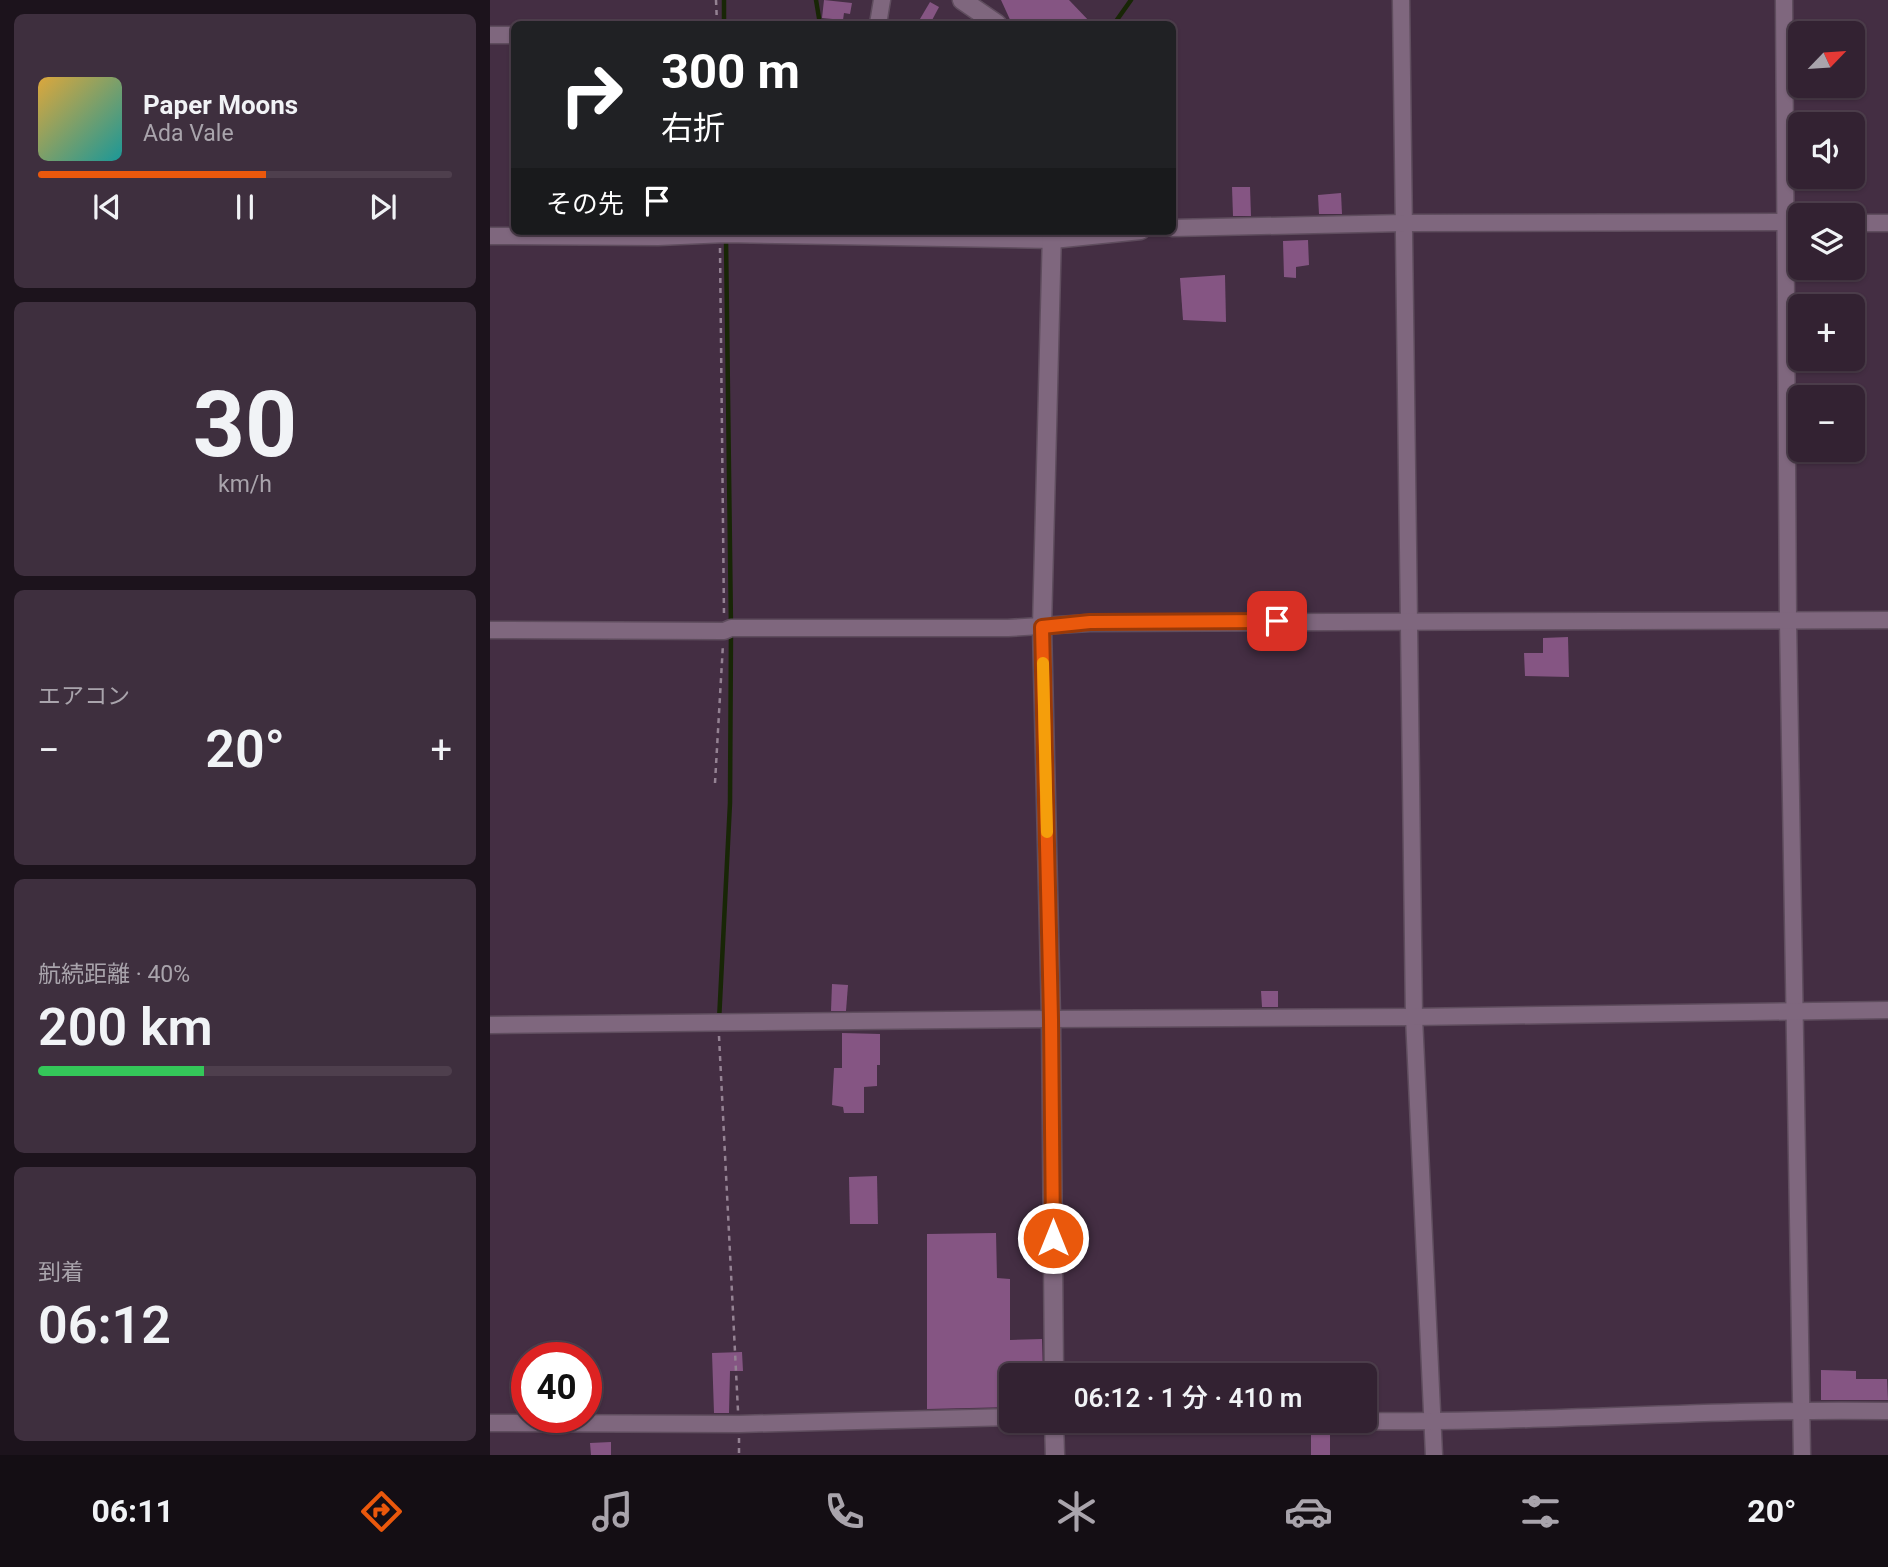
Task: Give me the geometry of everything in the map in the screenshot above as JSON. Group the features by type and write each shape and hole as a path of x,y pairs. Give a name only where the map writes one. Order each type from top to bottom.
{"street":[{"path":"878,21 882,0"},
{"path":"962,0 993,21"},
{"path":"1401,0 1414,1017 1434,1455"},
{"path":"1784,0 1792,203"},
{"path":"490,35 511,35"},
{"path":"1176,228 1404,223 1788,222"},
{"path":"1865,223 1888,223"},
{"path":"490,236 699,235"},
{"path":"1052,235 1042,627 1051,1019 1054,1363"},
{"path":"1792,280 1788,621 1802,1455"},
{"path":"490,630 724,631 731,628 1042,627 1090,622 1888,620"},
{"path":"490,1025 1888,1010"},
{"path":"1377,1421 1432,1422 1802,1409 1888,1411"},
{"path":"490,1423 739,1424 999,1417"},
{"path":"1055,1433 1055,1455"}],"path":[{"path":"716,0 717,21"},
{"path":"715,783 724,631 720,235"},
{"path":"718,1023 739,1424"}],"building":[{"path":"824,0 852,3 850,14 844,13 843,20 822,18"},
{"path":"1001,0 1069,0 1089,21 1011,21"},
{"path":"930,2 939,7 932,21 919,21"},
{"path":"1232,187 1250,187 1251,216 1233,216"},
{"path":"1341,193 1342,214 1319,214 1318,195"},
{"path":"1308,240 1309,265 1296,267 1296,278 1284,277 1283,241"},
{"path":"1225,275 1226,322 1183,320 1180,278"},
{"path":"1568,637 1569,677 1525,676 1524,653 1543,653 1543,638"},
{"path":"832,984 848,985 846,1011 831,1011"},
{"path":"1261,991 1278,991 1278,1007 1262,1007"},
{"path":"842,1033 880,1034 877,1086 864,1087 864,1113 844,1113 843,1107 832,1105 834,1068 842,1068"},
{"path":"877,1176 878,1224 850,1224 849,1177"},
{"path":"996,1233 997,1278 1010,1279 1010,1340 1042,1339 1043,1363 999,1363 999,1407 927,1409 927,1234"},
{"path":"742,1352 743,1371 730,1371 729,1413 714,1413 712,1353"},
{"path":"1821,1370 1856,1371 1856,1379 1887,1379 1888,1400 1821,1400"},
{"path":"1311,1433 1330,1433 1330,1455 1311,1455"},
{"path":"611,1442 611,1455 591,1455 590,1443"}],"waterway":[{"path":"724,0 724,21"},
{"path":"816,0 820,21"},
{"path":"1116,21 1131,0"},
{"path":"719,1021 730,803 731,628 726,239"}],"slow traffic":[{"path":"1043,663 1047,832"}],"route":[{"path":"1053,1238 1042,627 1090,622 1277,621"}]}
